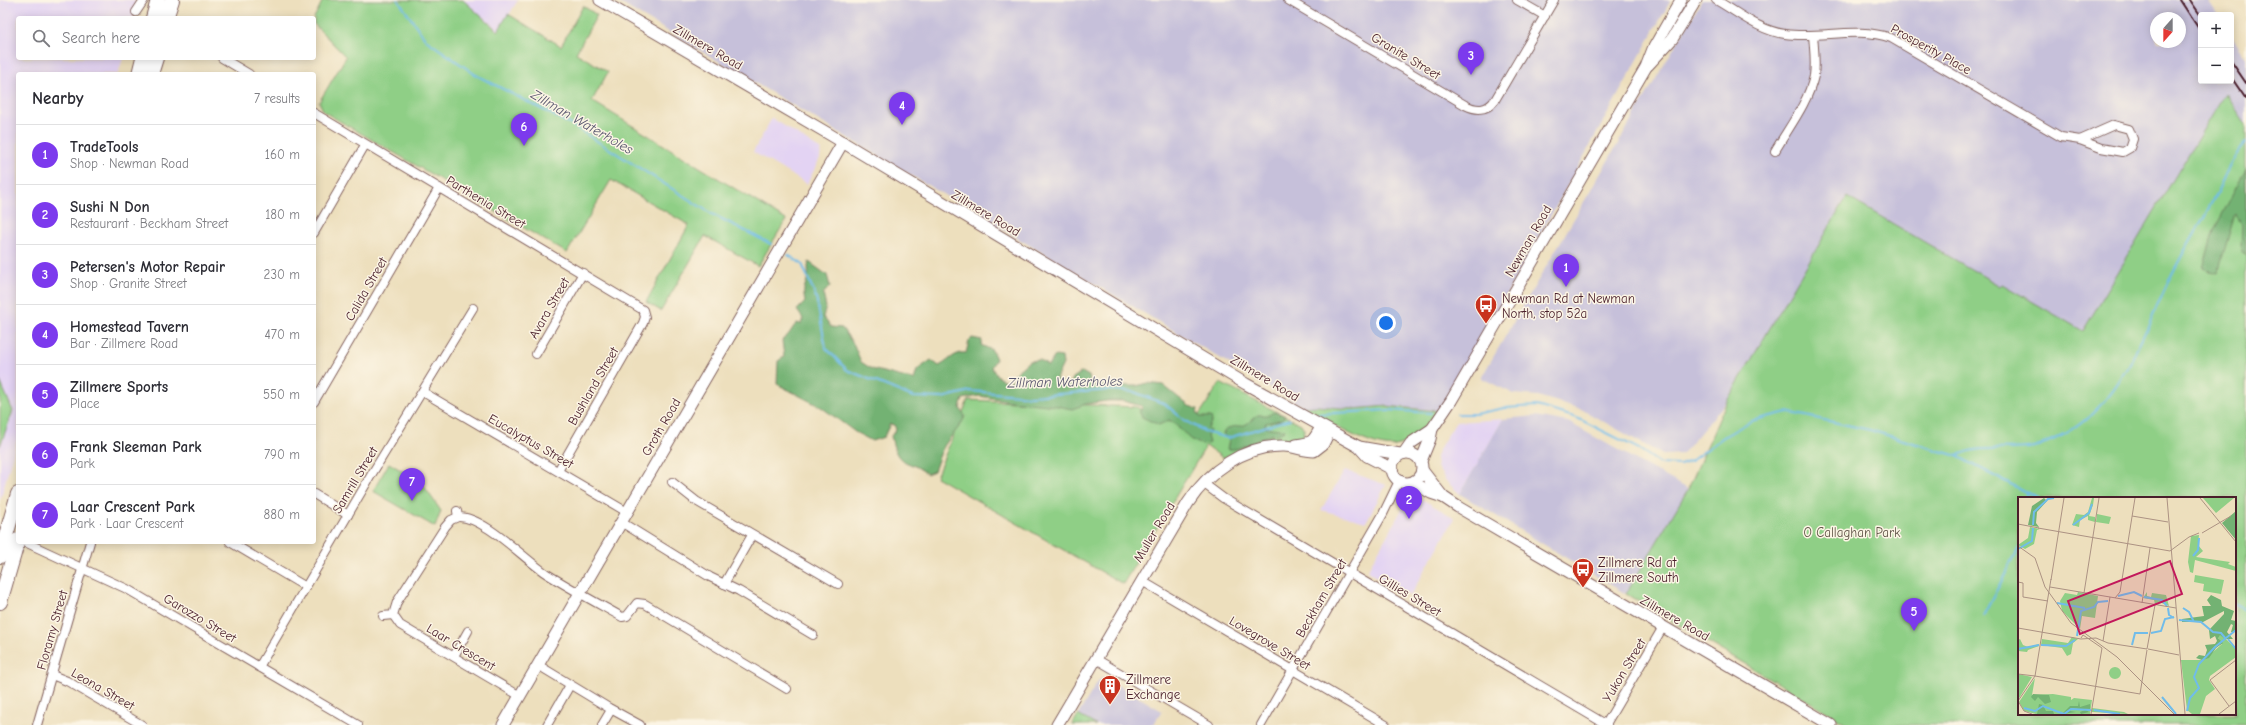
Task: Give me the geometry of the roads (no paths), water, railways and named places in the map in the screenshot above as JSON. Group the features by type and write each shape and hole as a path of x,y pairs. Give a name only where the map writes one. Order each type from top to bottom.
{"highway":[{"path":"154,16 158,0"},
{"path":"168,16 172,0"},
{"path":"140,72 142,60"},
{"path":"152,72 155,60"},
{"path":"0,602 16,506"},
{"path":"0,556 11,537"}],"main road":[{"name":"Newman Road","path":"1422,466 1432,429 1646,67 1653,48 1681,0"},
{"name":"Newman Road","path":"1646,67 1672,39 1696,0"},
{"name":"Zillmere Road","path":"604,1 843,142 914,187 1325,429 1359,447 1402,453"},
{"name":"Groth Road","path":"503,725 843,142"},
{"name":"Muller Road","path":"1057,725 1188,503 1203,483 1216,470 1231,461 1268,447 1289,446 1314,451 1323,444 1325,429"},
{"name":"Newman Road","path":"1402,453 1411,443 1432,429"},
{"name":"Zillmere Road","path":"1359,447 1367,456 1392,469"},
{"path":"1402,453 1414,454 1422,466 1419,478 1413,482 1400,481 1393,474 1392,469 1394,460 1402,453"},
{"name":"Zillmere Road","path":"1422,466 1443,497"},
{"name":"Zillmere Road","path":"1413,482 1432,493 1443,497 1469,514 1831,725"}],"street":[{"path":"136,12 144,0"},
{"name":"Granite Street","path":"1288,0 1466,105 1478,109 1486,108 1495,100 1554,0"},
{"path":"1517,0 1545,16"},
{"name":"Prosperity Place","path":"1716,0 1772,31 1792,35 1868,32 1891,38 2054,134 2080,140 2105,149 2123,152 2130,148 2132,139 2129,129 2114,125 2080,140"},
{"path":"1775,151 1804,102 1811,86 1815,63 1813,35"},
{"path":"225,60 246,72"},
{"name":"Parthenia Street","path":"316,114 365,145 640,306 644,312"},
{"path":"316,230 365,145"},
{"name":"Calida Street","path":"316,399 439,188"},
{"name":"Avara Street","path":"536,354 583,273"},
{"name":"Samrill Street","path":"259,667 348,514 474,308"},
{"name":"Bushland Street","path":"558,471 644,323 644,312"},
{"name":"Eucalyptus Street","path":"423,392 558,471 724,584 740,591 813,635"},
{"name":"Beckham Street","path":"1260,725 1349,573 1400,481"},
{"path":"672,482 696,501 718,512 752,535 838,584"},
{"name":"Gillies Street","path":"1203,483 1223,498 1607,725"},
{"path":"316,495 348,514"},
{"path":"383,616 393,615 396,602 437,539 457,514 473,520 501,537 546,573 624,617 627,616 637,603 645,604 787,689"},
{"path":"724,584 752,535"},
{"name":"Garozzo Street","path":"30,544 127,589 358,725"},
{"name":"Floramy Street","path":"37,725 89,544"},
{"path":"233,544 306,587"},
{"name":"Lovegrove Street","path":"1142,581 1386,725"},
{"name":"Laar Crescent","path":"393,615 400,624 520,696"},
{"name":"Yukon Street","path":"1607,725 1663,627"},
{"path":"454,656 468,631"},
{"path":"1096,658 1209,725"},
{"path":"538,665 611,710 640,725"},
{"name":"Leona Street","path":"52,674 67,680 142,725"},
{"path":"547,725 570,685"},
{"path":"602,725 611,710"}],"waterway":[{"name":"Zillman Waterholes","path":"398,0 426,40 476,75 570,124 712,214 771,244"},
{"path":"1457,414 1475,414 1504,408 1537,406 1577,418 1639,449 1661,464 1680,465 1691,461 1725,436 1751,421 1787,412 1870,430 1957,456 1974,450 2019,449 2042,444 2065,434 2085,420 2116,386 2139,346 2178,262 2207,212 2231,163 2246,142"},
{"name":"Zillman Waterholes","path":"788,255 802,264 816,297 826,348 847,370 913,397 942,398 970,391 1031,396 1111,390 1134,392 1165,404 1184,420 1208,433 1228,438 1290,419"},
{"name":"Zillman Waterholes","path":"1317,414 1389,410 1431,413"},
{"path":"1957,456 2035,497"},
{"path":"2026,492 2026,497"},
{"path":"1983,616 2018,550"},
{"path":"2236,606 2246,611"}],"railway":[{"path":"2180,0 2198,27"},
{"path":"2190,0 2198,12"},
{"path":"2234,65 2246,83"},
{"path":"2234,81 2246,99"}],"place":[{"name":"Petersen's Motor Repair","path":"1471,75"},
{"name":"Homestead Tavern","path":"902,125"},
{"name":"Frank Sleeman Park","path":"524,146"},
{"name":"TradeTools","path":"1566,287"},
{"name":"Newman Rd at Newman North, stop 52a","path":"1486,324"},
{"name":"Laar Crescent Park","path":"412,501"},
{"name":"Sushi N Don","path":"1409,519"},
{"name":"Zillmere Rd at Zillmere South","path":"1583,588"},
{"name":"Zillmere Sports","path":"1914,631"},
{"name":"Zillmere Exchange","path":"1110,706"}],"park label":[{"name":"O Callaghan Park","path":"1852,532"}]}
